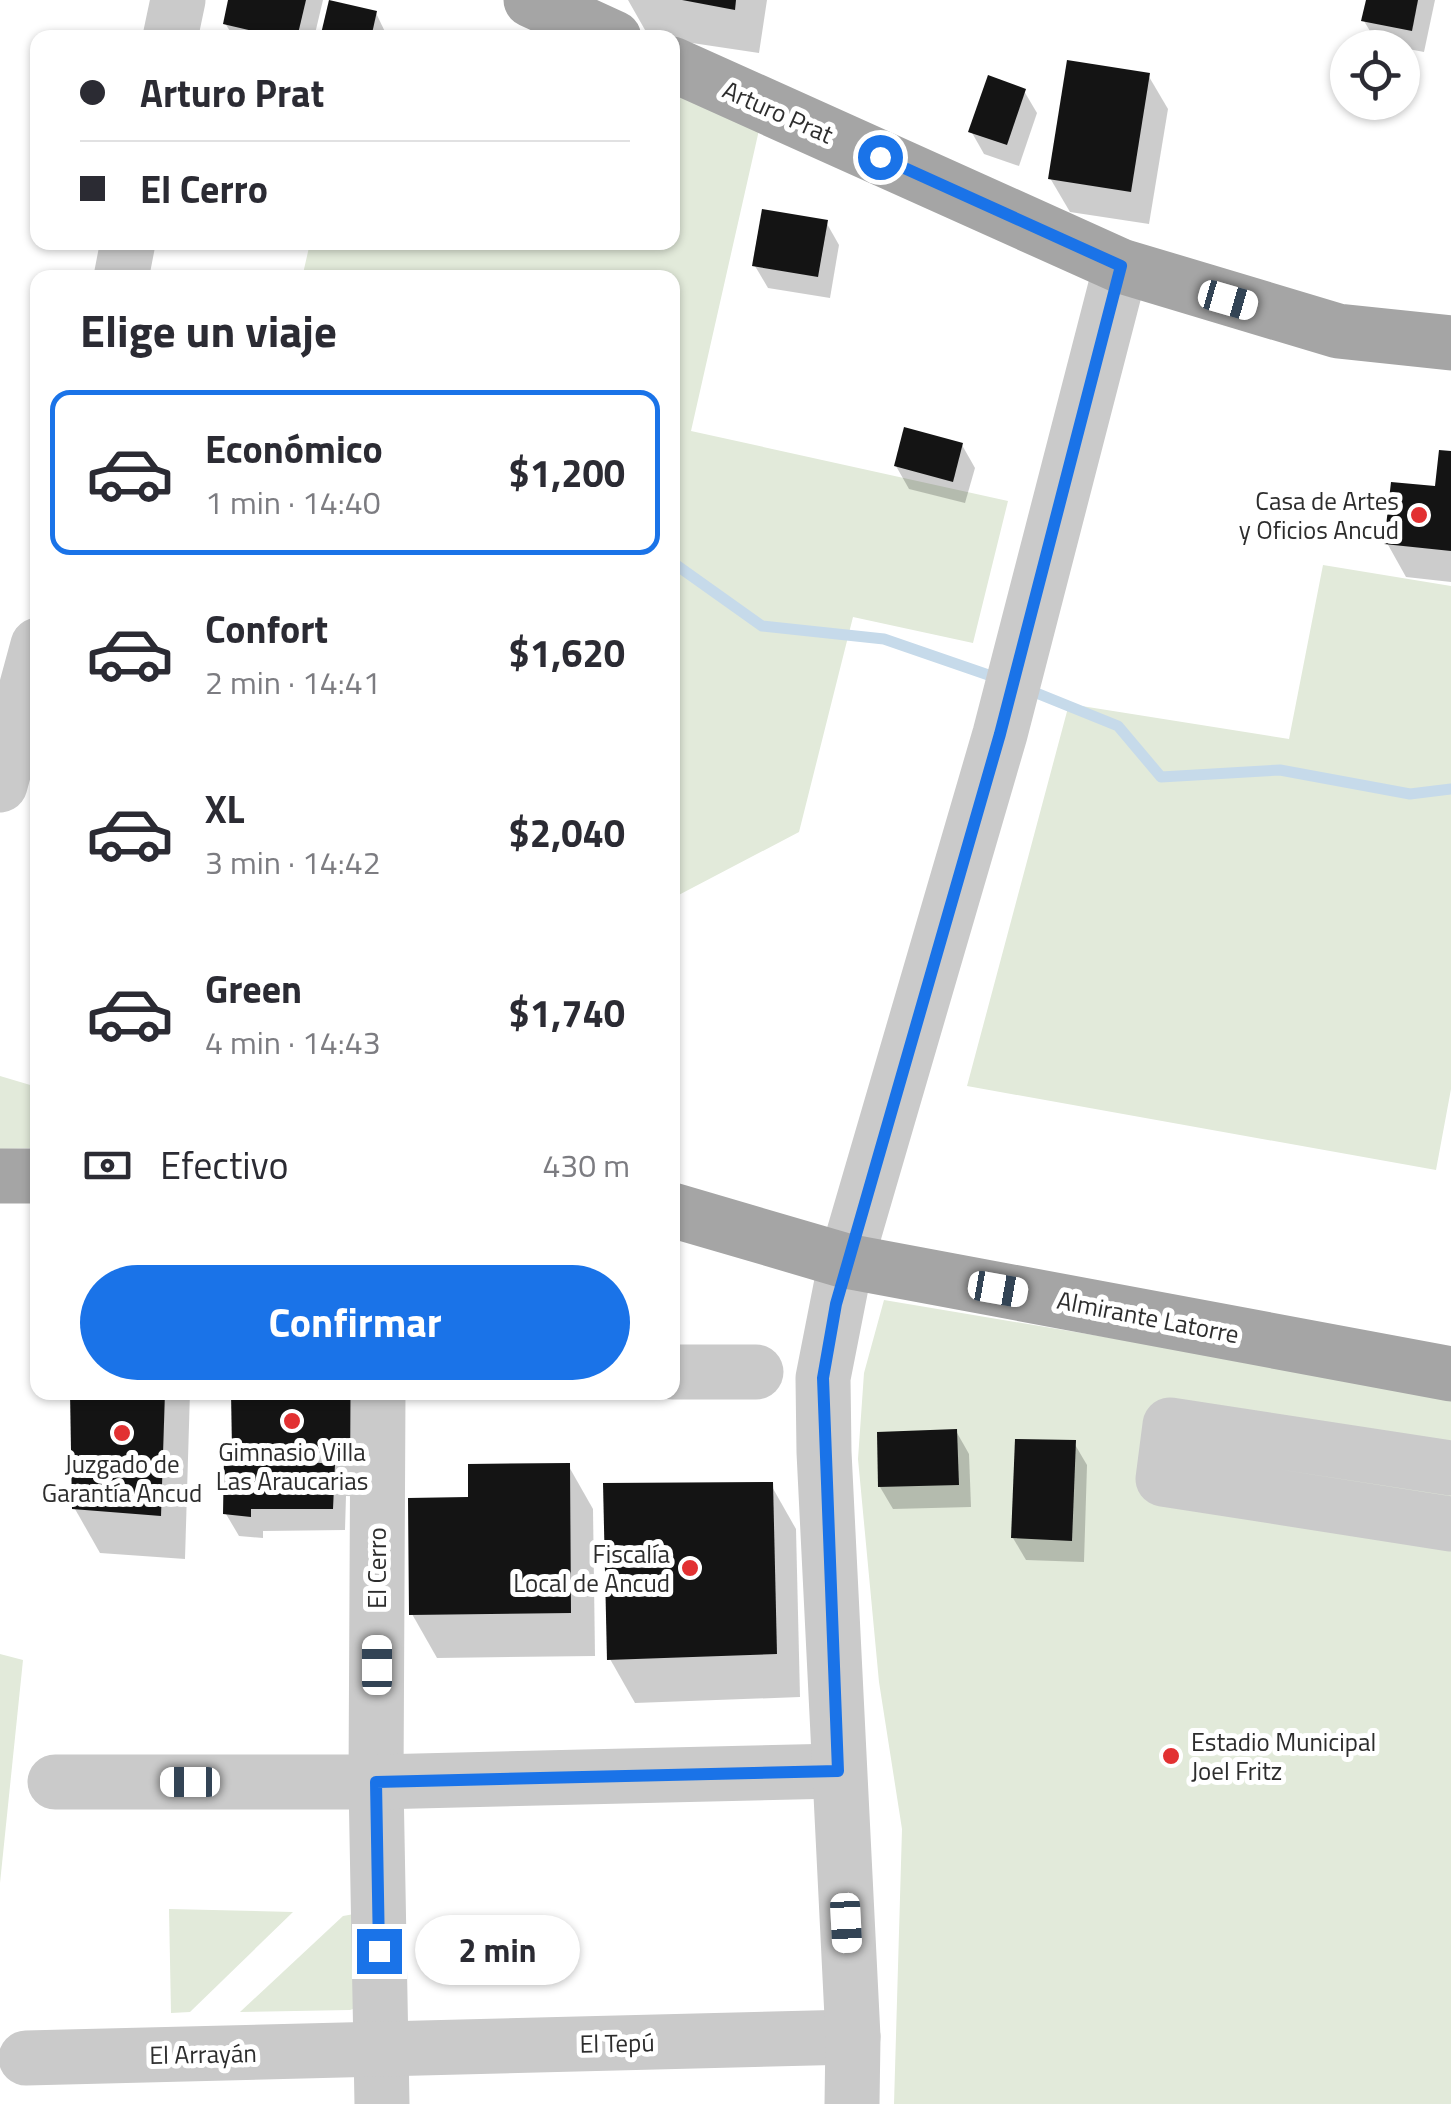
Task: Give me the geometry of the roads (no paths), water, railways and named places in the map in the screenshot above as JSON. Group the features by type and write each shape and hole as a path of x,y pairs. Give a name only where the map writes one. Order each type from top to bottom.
{"main road":[{"path":"531,0 597,30"},
{"name":"Arturo Prat","path":"680,68 1121,266 1338,331 1451,344"},
{"path":"0,1176 30,1176"},
{"name":"Almirante Latorre","path":"680,1212 846,1261 1451,1374"}],"street":[{"path":"172,30 178,0"},
{"path":"852,2104 853,2038 823,1378 846,1261 1005,715 1121,266"},
{"path":"0,784 30,674"},
{"path":"680,1372 756,1372"},
{"name":"El Cerro","path":"378,1400 376,1782 382,2104"},
{"path":"1451,1468 1170,1425 1163,1479 1451,1524"},
{"path":"55,1782 376,1782 838,1771"},
{"name":"El Tepú","path":"380,2049 853,2038"},
{"name":"El Arrayán","path":"26,2058 380,2049"}],"waterway":[{"path":"680,568 762,626 884,639 1000,679"},
{"path":"1024,688 1118,726 1161,777 1280,770 1410,794 1451,789"}],"place":[{"name":"Casa de Artes y Oficios Ancud","path":"1419,515"},
{"name":"Gimnasio Villa Las Araucarias","path":"292,1421"},
{"name":"Juzgado de Garantía Ancud","path":"122,1433"},
{"name":"Fiscalía Local de Ancud","path":"690,1568"},
{"name":"Estadio Municipal Joel Fritz","path":"1171,1756"}]}
